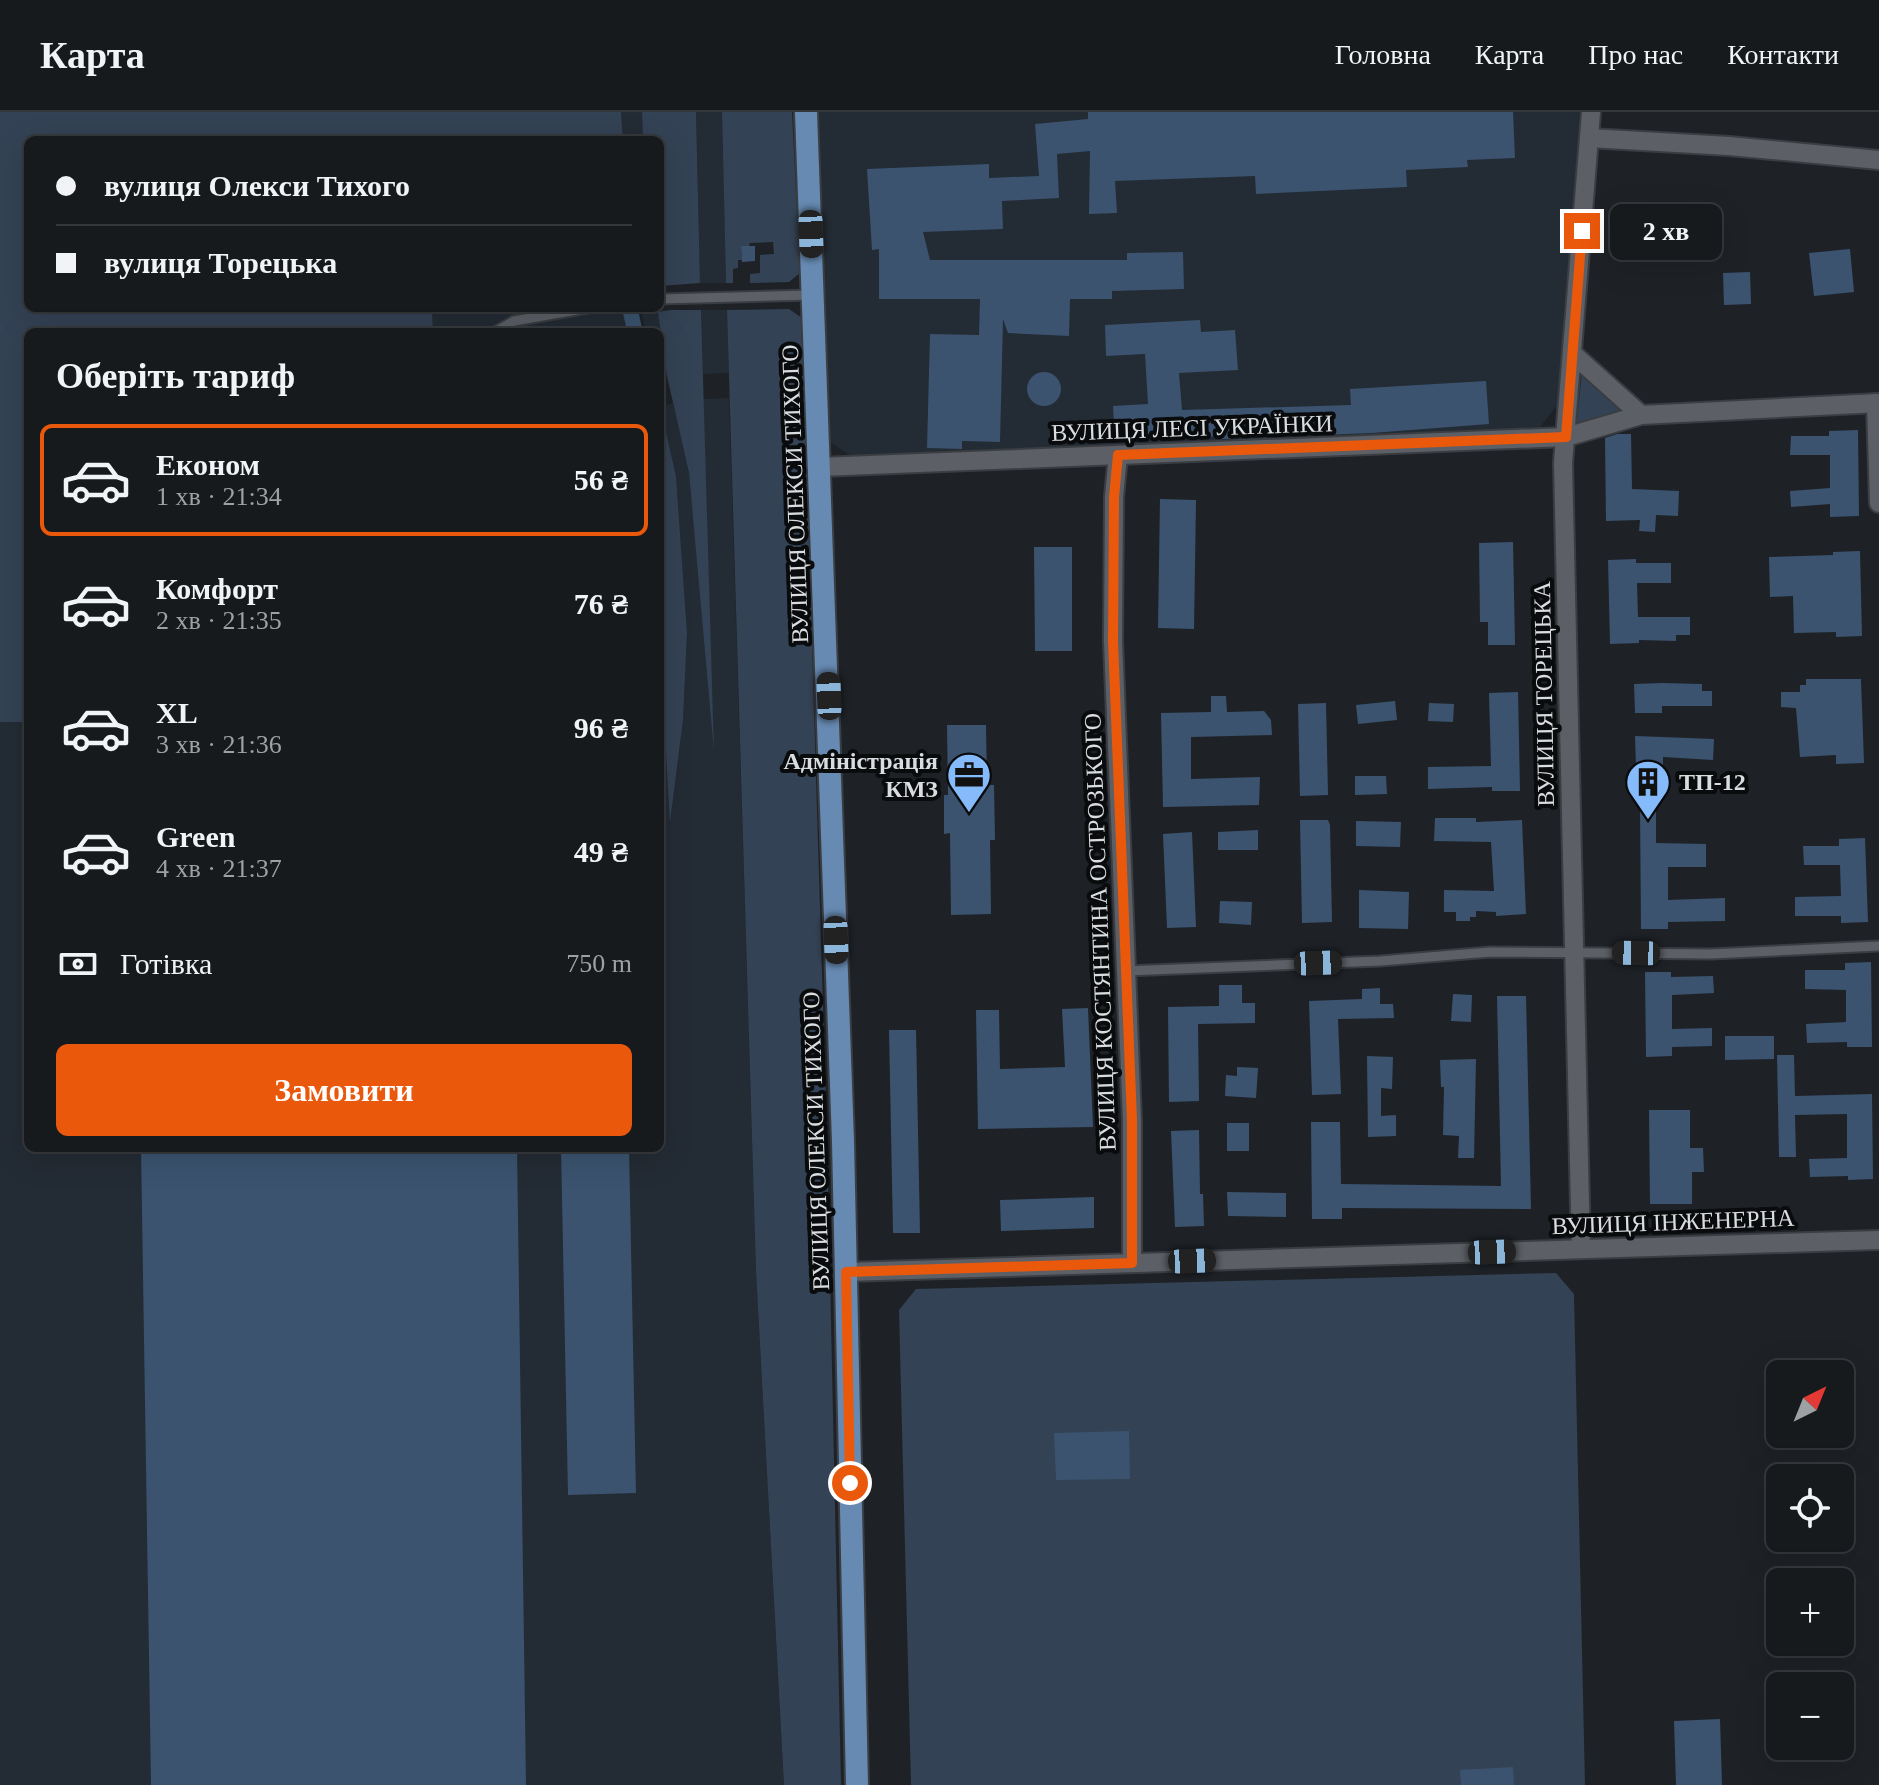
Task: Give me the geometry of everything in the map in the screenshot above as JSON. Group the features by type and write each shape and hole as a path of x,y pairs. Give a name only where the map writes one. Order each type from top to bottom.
{"main road":[{"name":"ВУЛИЦЯ ОЛЕКСИ ТИХОГО","path":"806,112 846,1272 857,1785"}],"street":[{"name":"ВУЛИЦЯ ТОРЕЦЬКА","path":"1581,1249 1563,463 1591,112"},
{"path":"1589,138 1729,146 1879,160"},
{"path":"1573,354 1641,415 1878,403 1879,503"},
{"name":"ВУЛИЦЯ ЛЕСІ УКРАЇНКИ","path":"820,467 1566,437 1641,415"},
{"name":"ВУЛИЦЯ КОСТЯНТИНА ОСТРОЗЬКОГО","path":"1118,455 1114,497 1113,641 1132,1121 1132,1263"},
{"name":"ВУЛИЦЯ ІНЖЕНЕРНА","path":"846,1272 1879,1240"}],"lane":[{"path":"664,299 813,295"},
{"path":"502,328 514,321 565,312"},
{"path":"1125,971 1380,961 1490,952 1711,954 1879,946"}],"shaded area":[{"path":"0,112 621,112 623,136 24,136 24,312 432,312 433,328 24,328 24,722 0,722"},
{"path":"621,112 642,112 643,136 623,136"},
{"path":"642,112 696,112 700,283 664,286 664,136 643,136"},
{"path":"696,112 722,112 726,283 700,283"},
{"path":"722,112 792,112 800,273 789,282 750,283 750,274 760,273 760,255 774,254 773,242 741,246 742,260 738,260 738,268 733,269 733,283 726,283"},
{"path":"817,112 1580,112 1559,403 1539,428 851,456 830,442"},
{"path":"789,309 802,318 827,1137 841,1785 784,1785 756,1271 727,310"},
{"path":"701,310 727,310 729,373 703,374"},
{"path":"701,310 714,752 689,473 667,376 664,328 660,328 658,312"},
{"path":"432,312 639,312 641,328 433,328"},
{"path":"642,312 659,312 661,328 644,328"},
{"path":"1582,373 1625,411 1576,428"},
{"path":"729,398 756,1271 784,1785 0,1785 0,722 24,722 24,1152 664,1152 664,708 671,817 683,720 687,633 676,476 664,424 664,406 673,403 689,473 713,732 703,399"},
{"path":"664,424 676,476 687,633 683,720 670,823 664,716"},
{"path":"1556,1273 1574,1294 1585,1785 911,1785 899,1310 916,1289"}],"building":[{"path":"1088,112 1513,112 1515,158 1467,160 1468,167 1406,170 1407,187 1256,194 1255,176 1115,181 1117,213 1089,214 1090,151 1057,154 1059,198 1002,201 1003,229 923,232 930,260 1127,260 1127,253 1183,252 1184,289 1112,291 1112,299 1070,299 1069,336 1008,333 1003,319 1000,442 962,441 962,449 927,448 930,334 979,335 980,299 879,299 879,249 872,250 867,169 989,164 989,178 1039,176 1035,124 1088,119"},
{"path":"741,246 755,246 755,261 742,262"},
{"path":"1850,249 1854,292 1814,296 1809,253"},
{"path":"1750,272 1751,304 1724,305 1723,273"},
{"path":"638,312 642,328 626,328 623,313"},
{"path":"1200,320 1201,332 1235,330 1238,370 1179,373 1182,410 1351,405 1350,389 1486,381 1489,424 1372,433 1115,442 1113,406 1148,404 1145,354 1106,356 1105,325"},
{"path":"1044,372 1056,377 1061,389 1056,401 1044,406 1032,401 1027,389 1032,377"},
{"path":"1858,430 1859,516 1830,517 1830,504 1791,507 1790,491 1830,488 1830,455 1790,455 1791,436 1829,436 1829,431"},
{"path":"1631,434 1632,489 1679,491 1678,516 1656,515 1655,532 1639,531 1640,520 1606,521 1605,438"},
{"path":"1160,499 1196,500 1194,629 1158,628"},
{"path":"1513,542 1515,645 1488,645 1488,622 1480,622 1479,543"},
{"path":"1034,547 1072,547 1072,651 1035,651"},
{"path":"1860,551 1862,636 1836,637 1836,632 1794,633 1793,596 1770,597 1769,557"},
{"path":"1636,559 1636,563 1671,563 1671,583 1637,583 1638,617 1690,617 1690,635 1676,635 1676,641 1639,640 1639,643 1610,644 1608,560"},
{"path":"1806,679 1861,679 1864,763 1836,764 1836,755 1800,757 1796,708 1781,707 1781,692 1800,692 1800,685 1806,685"},
{"path":"1634,684 1702,684 1702,691 1712,691 1712,706 1662,706 1662,713 1635,713"},
{"path":"1518,692 1520,791 1492,791 1492,787 1428,789 1428,767 1491,766 1489,693"},
{"path":"1211,696 1226,696 1227,712 1264,711 1271,720 1272,735 1191,737 1191,779 1260,777 1259,805 1163,807 1161,713 1211,712"},
{"path":"1395,701 1397,720 1358,724 1356,705"},
{"path":"1326,703 1328,795 1300,796 1298,704"},
{"path":"1429,703 1454,704 1453,722 1428,721"},
{"name":"Адміністрація КМЗ","path":"947,725 986,725 987,785 994,785 995,840 990,840 991,914 951,915 950,833 944,834 944,795 948,795"},
{"path":"1635,736 1714,739 1713,760 1663,757 1663,766 1636,767"},
{"path":"1355,776 1386,776 1387,794 1355,795"},
{"path":"1640,809 1656,809 1656,843 1706,844 1706,867 1668,867 1668,900 1725,898 1725,921 1668,922 1668,929 1641,929"},
{"path":"1435,818 1476,818 1476,822 1522,820 1526,914 1496,916 1496,912 1476,911 1476,917 1470,917 1470,921 1456,921 1456,912 1444,912 1444,890 1494,891 1491,842 1434,841"},
{"path":"1300,820 1328,820 1330,825 1332,922 1302,923"},
{"path":"1356,821 1401,822 1400,847 1356,846"},
{"path":"1258,830 1258,850 1218,850 1218,832"},
{"path":"1192,832 1196,927 1167,928 1163,834"},
{"path":"1865,838 1868,922 1841,923 1841,916 1795,916 1795,897 1841,896 1840,865 1804,865 1803,846 1839,846 1839,839"},
{"path":"1359,890 1409,892 1408,929 1359,928"},
{"path":"1220,901 1252,902 1251,925 1219,923"},
{"path":"1871,962 1872,1047 1847,1047 1847,1042 1807,1043 1806,1024 1846,1022 1846,990 1805,989 1805,970 1845,970 1845,963"},
{"path":"1645,972 1671,972 1671,977 1713,976 1714,993 1672,995 1672,1029 1712,1028 1712,1046 1672,1047 1672,1056 1646,1057"},
{"path":"1219,985 1242,985 1242,1003 1255,1003 1255,1023 1198,1024 1199,1101 1169,1102 1168,1007 1219,1006"},
{"path":"1380,988 1380,1004 1393,1004 1394,1018 1338,1019 1341,1094 1312,1095 1309,1001 1362,999 1362,989"},
{"path":"1453,994 1472,995 1471,1022 1451,1021"},
{"path":"1497,996 1526,996 1531,1209 1342,1208 1342,1219 1312,1219 1311,1122 1340,1122 1341,1184 1501,1186"},
{"path":"1088,1008 1093,1127 978,1129 976,1010 999,1010 1000,1069 1065,1067 1062,1009"},
{"path":"889,1030 916,1030 920,1233 893,1233"},
{"path":"1725,1036 1774,1036 1774,1059 1725,1060"},
{"path":"1777,1055 1794,1055 1795,1096 1872,1094 1873,1179 1810,1177 1809,1159 1847,1158 1847,1114 1795,1115 1796,1157 1779,1157"},
{"path":"1367,1056 1393,1057 1392,1089 1381,1088 1381,1116 1396,1115 1396,1136 1368,1137"},
{"path":"1476,1059 1474,1158 1458,1158 1459,1136 1443,1135 1444,1087 1441,1087 1440,1060"},
{"path":"1237,1067 1258,1068 1256,1098 1225,1096 1226,1075 1237,1076"},
{"path":"1649,1110 1690,1110 1690,1148 1703,1148 1704,1172 1692,1172 1692,1204 1650,1204"},
{"path":"1227,1123 1249,1123 1249,1151 1227,1151"},
{"path":"1199,1130 1204,1226 1175,1227 1171,1131"},
{"path":"141,1152 517,1152 526,1785 151,1785"},
{"path":"561,1152 629,1152 636,1493 568,1495"},
{"path":"1227,1192 1286,1193 1286,1217 1228,1216"},
{"path":"1094,1197 1094,1228 1001,1231 1000,1200"},
{"path":"1129,1431 1130,1479 1056,1480 1054,1433"},
{"path":"1720,1719 1722,1785 1676,1785 1674,1721"},
{"path":"1513,1767 1514,1785 1461,1785 1460,1770"}],"place":[{"name":"Адміністрація КМЗ","path":"969,814"},
{"name":"ТП-12","path":"1648,821"}],"route":[{"path":"850,1483 846,1272 1132,1263 1132,1121 1113,641 1114,497 1118,455 1566,437 1582,231"}]}
